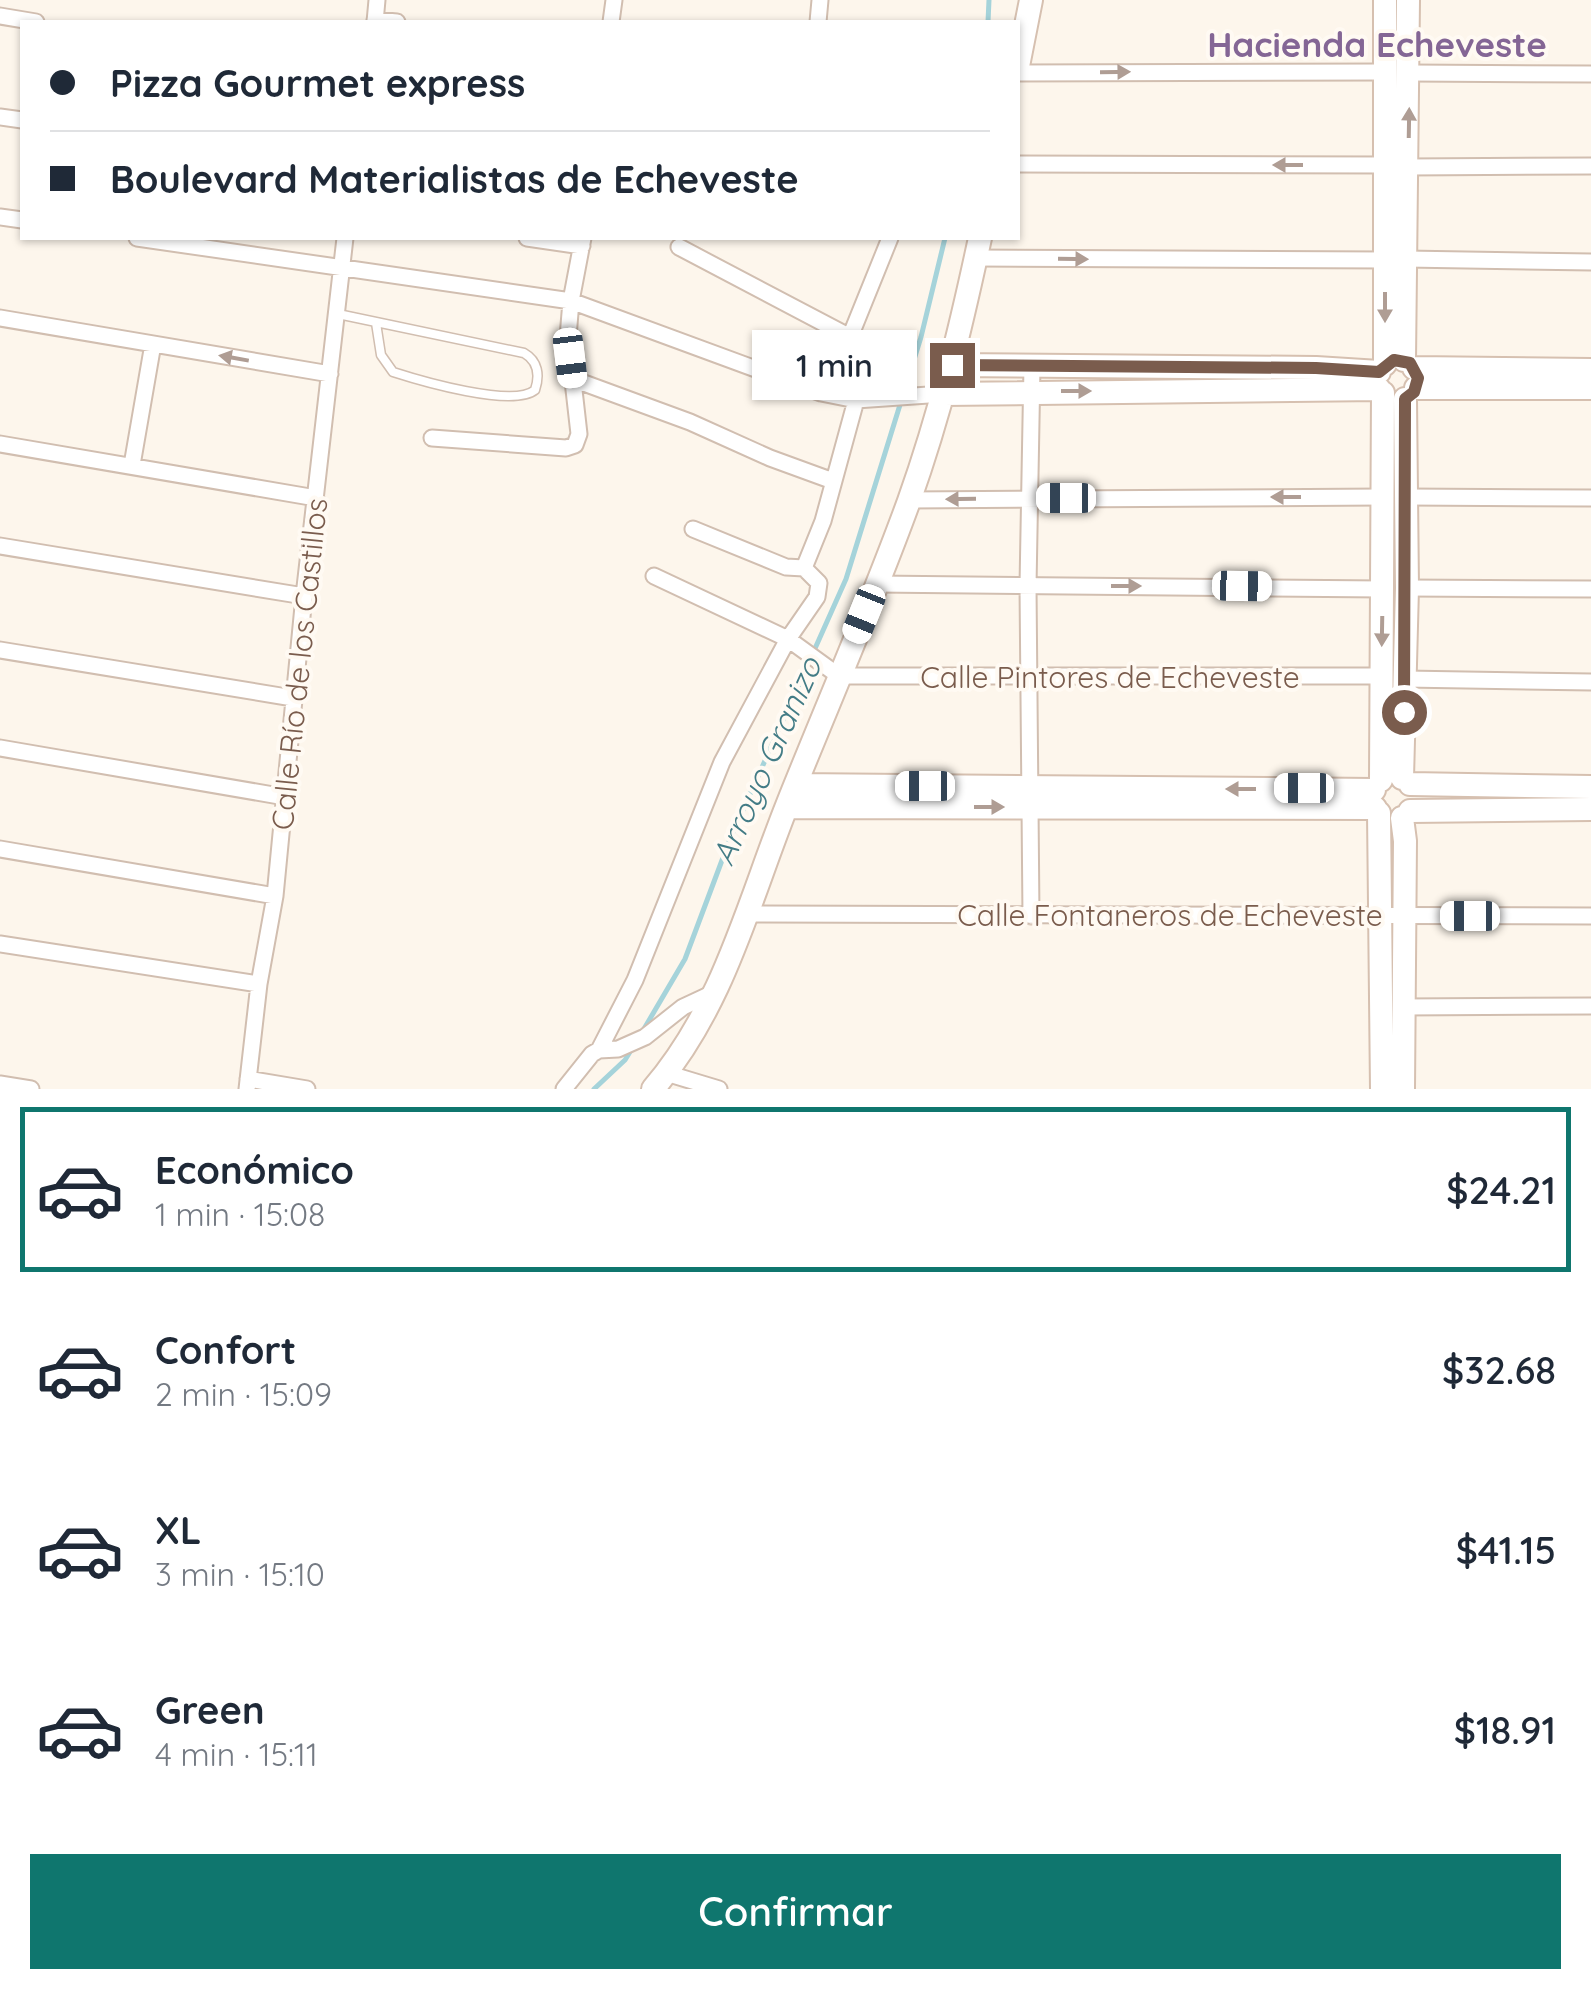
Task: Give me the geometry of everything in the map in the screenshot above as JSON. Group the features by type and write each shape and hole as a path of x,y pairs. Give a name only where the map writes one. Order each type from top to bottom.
{"street":[{"path":"1020,59 1032,0"},
{"path":"1385,0 1385,72 1397,166"},
{"path":"1382,1089 1393,916 1405,841 1392,798 1393,678 1382,589 1395,497 1397,166 1410,73 1408,0"},
{"path":"1020,69 1385,72"},
{"path":"1410,73 1591,74"},
{"path":"1020,164 1591,166"},
{"path":"151,240 570,301 821,393 861,399 1591,370"},
{"name":"Calle Río de los Castillos","path":"248,1084 259,984 275,896 344,240"},
{"path":"432,438 575,446 579,434 568,337 570,301 582,242 554,240"},
{"path":"850,337 889,240"},
{"path":"679,247 850,337 862,352 861,399 816,542 804,568"},
{"path":"659,1081 692,1039 717,991 909,500 952,365 978,248 1591,262"},
{"path":"0,318 330,374"},
{"path":"132,465 152,344"},
{"path":"952,365 1316,368 1396,379 1591,388"},
{"path":"1031,916 1028,586 1032,366"},
{"path":"573,379 833,481"},
{"path":"0,444 316,498"},
{"path":"1393,678 1407,588 1395,497"},
{"path":"909,500 1591,498"},
{"path":"564,1089 584,1061 599,1050 635,980 722,762 818,597 818,583 804,568 786,568 693,528"},
{"path":"0,546 304,596"},
{"path":"654,576 794,643 839,676"},
{"path":"876,584 1382,589"},
{"path":"1407,588 1591,589"},
{"path":"0,650 293,698"},
{"name":"Calle Pintores de Echeveste","path":"839,676 1591,682"},
{"path":"0,748 285,797"},
{"path":"796,784 1029,797"},
{"path":"1392,798 1591,787"},
{"path":"786,807 1029,797 1392,798 1591,809"},
{"path":"0,849 275,896"},
{"name":"Calle Fontaneros de Echeveste","path":"749,914 1591,916"},
{"path":"1393,916 1403,1007 1403,1089"},
{"path":"0,944 259,984"},
{"path":"599,1050 618,1049 646,1037 683,1007 717,991"},
{"path":"1403,1007 1591,1006"},
{"path":"659,1081 719,1089"},
{"path":"0,1084 31,1089"},
{"path":"248,1084 307,1089"}],"lane":[{"path":"338,314 524,353 537,369 536,390 520,397 495,395 393,372 381,356 376,323"}],"waterway":[{"name":"Arroyo Granizo","path":"988,20 989,0"},
{"name":"Arroyo Granizo","path":"641,1034 685,959 730,839 846,579 921,337 945,240"},
{"name":"Arroyo Granizo","path":"594,1089 633,1047"}],"district":[{"name":"Hacienda Echeveste","path":"1377,44"}],"route":[{"path":"952,365 1379,372 1394,360 1410,363 1418,383 1405,399 1404,712"}]}
